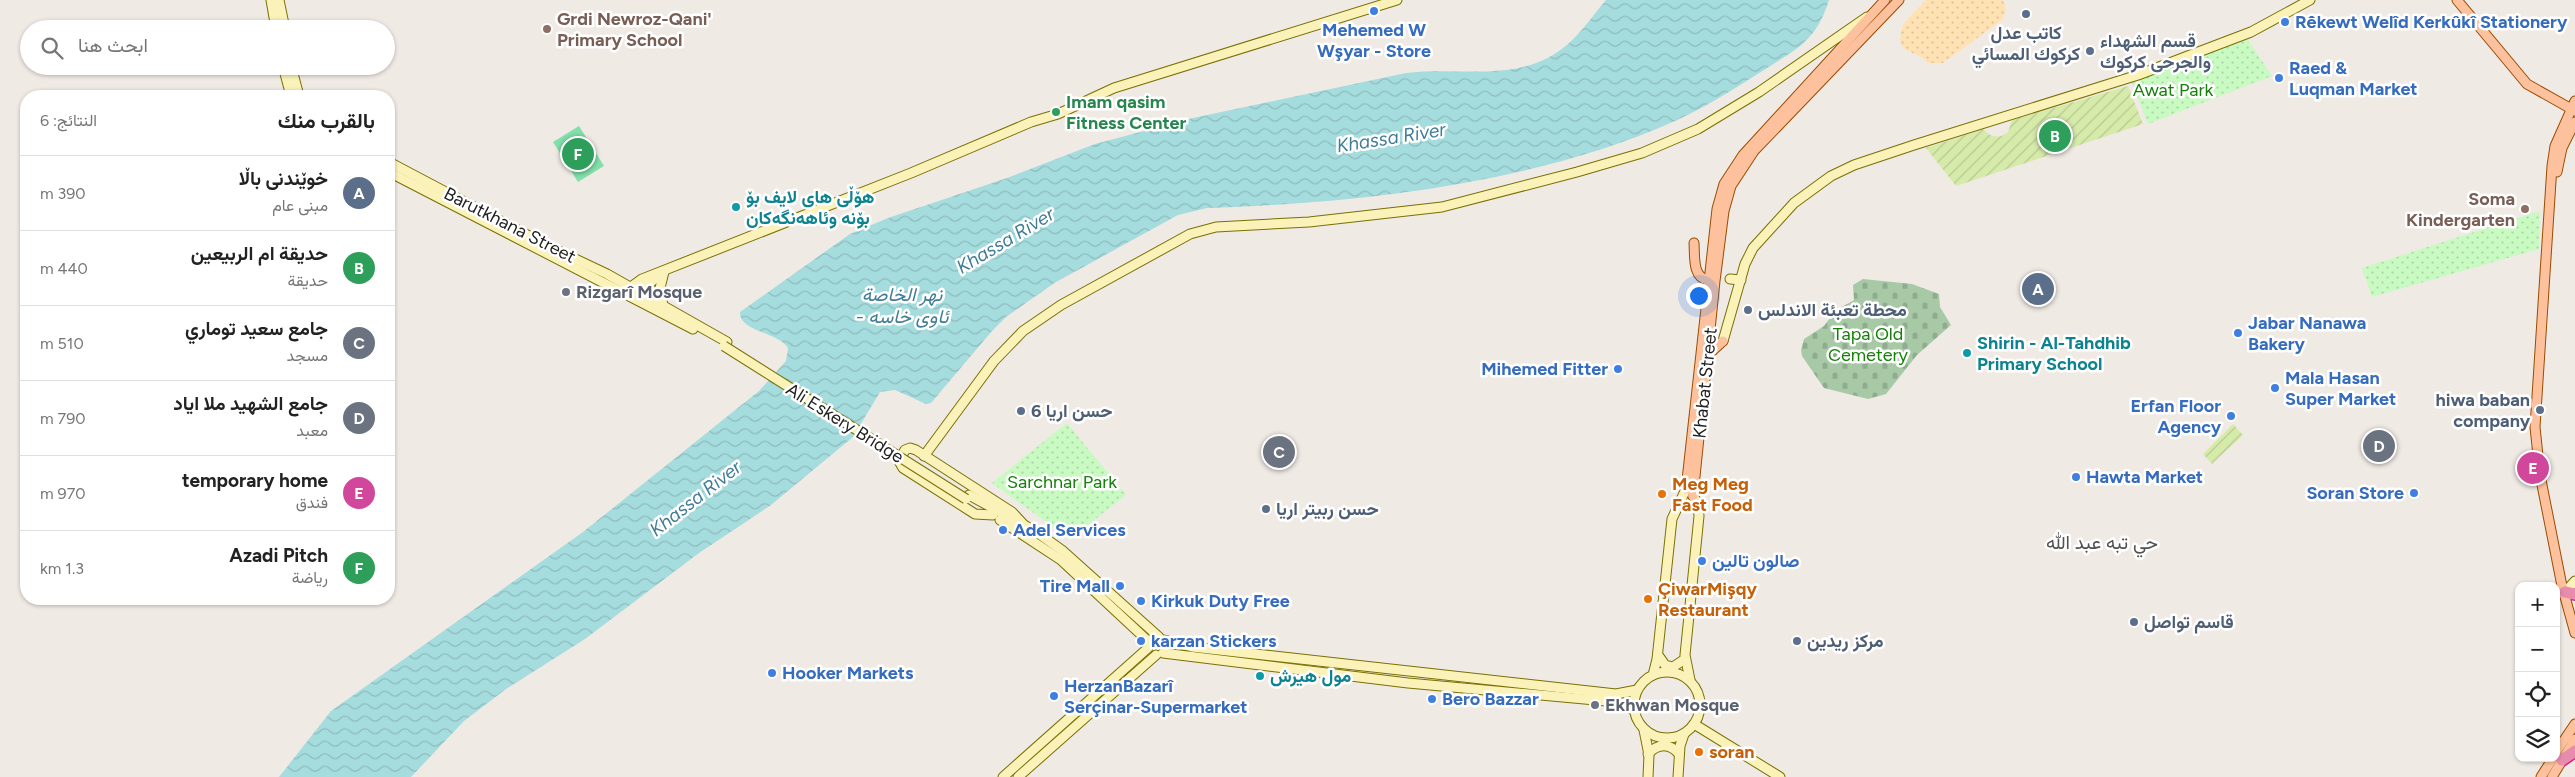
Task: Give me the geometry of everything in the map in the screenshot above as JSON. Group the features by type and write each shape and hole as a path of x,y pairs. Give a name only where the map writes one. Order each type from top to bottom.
{"highway":[{"path":"2560,756 2575,751"}],"main road":[{"path":"271,0 274,20"},
{"path":"279,0 282,20"},
{"path":"634,292 664,271 784,221 1058,114 1114,88 1397,0"},
{"name":"Khabat Street","path":"1690,680 1685,659 1700,516 1698,503 1689,492 1724,184 1737,162 1885,0"},
{"name":"Khabat Street","path":"1720,210 1731,186 1748,159 1899,0"},
{"path":"1708,355 1724,338 1747,259 1756,244 1802,196 1842,170 1914,145 2138,74 2251,32 2310,0"},
{"path":"2457,0 2520,77 2534,89 2574,105 2554,152 2552,166 2535,427 2540,475 2570,593 2575,633"},
{"path":"924,456 994,361 1023,331 1066,302 1198,231 1442,207 1642,153 1698,129 1758,92 1876,11"},
{"path":"285,75 289,90"},
{"path":"294,75 298,90"},
{"path":"2570,593 2545,473 2539,408 2558,166 2562,148 2575,122"},
{"name":"Barutkhana Street","path":"395,165 550,247 605,278 622,291 634,292"},
{"name":"Barutkhana Street","path":"395,175 634,292"},
{"path":"1694,243 1697,273 1701,278 1712,280"},
{"path":"663,306 660,288 664,271"},
{"path":"1730,279 1741,280"},
{"name":"Khabat Street","path":"1653,675 1658,655 1672,519 1689,492 1708,355 1712,280"},
{"path":"634,292 663,306 725,344"},
{"path":"634,292 725,344"},
{"path":"1710,331 1724,338"},
{"name":"Ali Eskery Bridge","path":"725,344 967,497"},
{"path":"993,515 974,514 899,464 899,459 907,449 913,449 1017,516 1025,526"},
{"path":"967,497 1061,560 1159,654 1622,699 1633,709 1637,720 1644,730 1651,735 1668,739 1684,734 1694,724 1700,705 1698,692 1690,680 1673,672 1661,672 1653,675 1644,681 1637,690 1622,699"},
{"path":"967,497 1025,526 1063,551 1162,638 1166,648 1159,654 1137,664 1003,777"},
{"path":"2570,593 2575,581"},
{"path":"1018,777 1137,664 1154,637 1185,646 1366,673"},
{"path":"1658,655 1665,665 1673,667 1685,659"},
{"path":"1633,709 1637,690"},
{"path":"1694,724 1780,777"},
{"path":"2560,752 2575,724"},
{"path":"1644,730 1648,754 1648,777"},
{"path":"1678,777 1679,754 1684,734"},
{"path":"2560,754 2575,739"},
{"path":"1648,754 1652,749 1664,745 1675,749 1679,754"},
{"path":"2541,777 2552,772"}],"sand":[{"path":"1926,0 2003,0 2005,10 2002,20 1943,63 1928,63 1923,58 1906,50 1901,45 1900,38 1903,24"}],"green space":[{"name":"Awat Park","path":"2246,37 2272,76 2148,124 2132,82"},
{"path":"2128,86 2143,124 1956,186 1926,148 1983,129 1992,136 2002,136 2008,132 2012,120"},
{"path":"579,126 604,166 578,182 553,142"},
{"path":"2540,211 2539,249 2372,297 2362,268"},
{"name":"Tapa Old Cemetery","path":"1863,279 1912,284 1939,294 1940,307 1951,325 1917,355 1886,394 1868,399 1824,388 1802,356 1801,350 1804,339 1824,326 1835,311 1854,300 1853,285"},
{"name":"Sarchnar Park","path":"1067,423 1126,495 1070,539 992,483"},
{"path":"2233,424 2243,435 2212,464 2203,454"}],"water":[{"name":"نهر الخاصة - ئاوی خاسە","path":"1606,0 1829,0 1819,24 1797,49 1690,114 1621,143 1505,175 1446,186 1325,201 1207,208 1178,215 1056,282 1006,317 931,403 926,404 895,390 880,392 853,437 771,505 699,553 585,639 506,689 464,721 411,777 279,777 331,711 583,532 759,391 786,361 788,348 777,338 746,324 741,319 740,312 850,234 888,218 1007,178 1095,144 1193,118 1406,73 1490,71 1531,65 1550,57 1568,44"}],"place":[{"name":"Mehemed W Wşyar - Store","path":"1374,11"},
{"name":"كاتب عدل كركوك المسائي","path":"2026,14"},
{"name":"Rêkewt Welîd Kerkûkî Stationery","path":"2285,22"},
{"name":"Grdi Newroz-Qani' Primary School","path":"547,29"},
{"name":"قسم الشهداء والجرحى كركوك","path":"2090,51"},
{"name":"Raed & Luqman Market","path":"2279,78"},
{"name":"Imam qasim Fitness Center","path":"1056,112"},
{"name":"حديقة ام الربيعين","path":"2055,136"},
{"name":"Azadi Pitch","path":"578,154"},
{"name":"هۆڵی های لایف بۆ بۆنە وئاهەنگەکان","path":"736,207"},
{"name":"Soma Kindergarten","path":"2525,209"},
{"name":"خوێندنی باڵا","path":"2038,289"},
{"name":"Rizgarî Mosque","path":"566,292"},
{"name":"محطة تعبئة الاندلس","path":"1748,310"},
{"name":"Jabar Nanawa Bakery","path":"2238,333"},
{"name":"Shirin - Al-Tahdhib Primary School","path":"1967,353"},
{"name":"Mihemed Fitter","path":"1618,369"},
{"name":"Mala Hasan Super Market","path":"2275,388"},
{"name":"hiwa baban company","path":"2540,410"},
{"name":"حسن اريا 6","path":"1021,411"},
{"name":"Erfan Floor Agency","path":"2231,416"},
{"name":"جامع الشهيد ملا اياد","path":"2379,446"},
{"name":"جامع سعيد توماري","path":"1279,452"},
{"name":"temporary home","path":"2533,468"},
{"name":"Hawta Market","path":"2076,477"},
{"name":"Soran Store","path":"2414,493"},
{"name":"Meg Meg Fast Food","path":"1662,494"},
{"name":"حسن ربيتر اريا","path":"1266,509"},
{"name":"Adel Services","path":"1003,530"},
{"name":"صالون تالين","path":"1702,561"},
{"name":"Tire Mall","path":"1120,586"},
{"name":"ÇiwarMişqy Restaurant","path":"1648,599"},
{"name":"Kirkuk Duty Free","path":"1141,601"},
{"name":"قاسم تواصل","path":"2134,622"},
{"name":"karzan Stickers","path":"1141,641"},
{"name":"مركز ريدين","path":"1797,641"},
{"name":"Hooker Markets","path":"772,673"},
{"name":"مول هيرش","path":"1260,676"},
{"name":"HerzanBazarî Serçinar-Supermarket","path":"1054,696"},
{"name":"Bero Bazzar","path":"1432,699"},
{"name":"Ekhwan Mosque","path":"1595,705"},
{"name":"soran","path":"1699,752"}],"district":[{"name":"حي تبه عبد الله","path":"2102,542"}],"water label":[{"name":"Khassa River","path":"1391,137"},
{"name":"Khassa River","path":"1005,240"},
{"name":"Khassa River","path":"695,498"}]}
